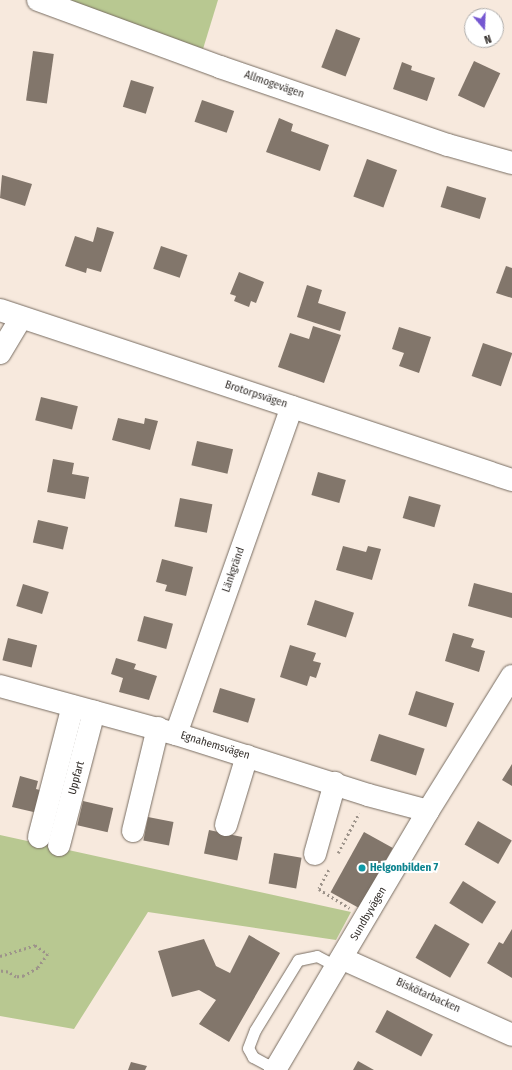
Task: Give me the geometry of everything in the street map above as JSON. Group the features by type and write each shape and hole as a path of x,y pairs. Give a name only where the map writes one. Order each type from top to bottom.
{"street":[{"name":"Allmogevägen","path":"38,0 220,67 441,143 512,163"},
{"name":"Brotorpsvägen","path":"0,310 512,480"},
{"path":"0,353 21,318"},
{"name":"Länkgränd","path":"167,731 292,407"},
{"name":"Sundbyvägen","path":"277,1068 428,811 512,676"},
{"name":"Egnahemsvägen","path":"0,686 167,731 335,783 368,795 428,811"},
{"name":"Uppfart","path":"39,837 73,706"},
{"name":"Uppfart","path":"59,845 94,712"},
{"path":"133,831 167,731"},
{"path":"226,825 247,756"},
{"path":"324,858 335,783"},
{"name":"Biskötarbacken","path":"340,963 512,1035"}],"lane":[{"path":"277,1068 253,1058 248,1048 255,1030 298,960 318,956 340,963"}],"path":[{"path":"336,856 368,795"},
{"path":"324,858 319,889 354,911"},
{"path":"0,956 35,945 48,954 38,968 24,976 16,977 8,972 0,971"}],"green space":[{"path":"68,0 218,0 203,49"},
{"path":"0,835 351,912 336,940 148,912 74,1029 0,1016"}],"building":[{"path":"336,29 360,38 346,77 321,67"},
{"path":"33,51 54,54 47,103 26,101"},
{"path":"474,61 500,73 484,108 458,95"},
{"path":"402,62 412,66 411,70 435,78 427,101 393,89"},
{"path":"131,80 154,87 146,114 123,107"},
{"path":"202,100 234,111 227,133 195,122"},
{"path":"279,118 293,124 291,131 329,145 320,171 266,152"},
{"path":"367,159 397,170 383,208 353,197"},
{"path":"2,175 32,184 25,206 0,198"},
{"path":"447,186 486,198 480,219 441,207"},
{"path":"97,227 114,232 101,272 87,268 86,273 65,266 75,236 93,242"},
{"path":"161,246 187,255 180,278 153,269"},
{"path":"506,266 512,268 512,298 496,293"},
{"path":"239,272 264,282 256,303 251,301 249,307 234,301 236,296 230,294"},
{"path":"307,285 322,290 318,303 346,312 340,331 297,317"},
{"path":"313,326 341,335 324,383 278,367 290,333 309,339"},
{"path":"399,327 431,337 419,373 399,366 404,353 392,349"},
{"path":"483,343 512,353 501,386 472,376"},
{"path":"41,397 78,406 72,429 35,420"},
{"path":"118,418 144,424 145,418 158,421 150,450 112,440"},
{"path":"197,441 233,449 227,474 191,465"},
{"path":"53,459 74,463 72,474 89,477 85,499 47,492"},
{"path":"318,472 346,480 339,503 311,495"},
{"path":"409,496 441,505 434,527 403,518"},
{"path":"180,498 212,504 207,533 174,526"},
{"path":"38,520 68,527 63,549 33,542"},
{"path":"343,546 366,552 368,546 381,549 372,580 336,570"},
{"path":"162,559 193,567 186,596 165,591 167,585 156,582"},
{"path":"474,583 512,593 512,618 468,606"},
{"path":"23,584 49,592 42,614 16,606"},
{"path":"315,600 354,613 346,637 307,625"},
{"path":"144,616 173,624 166,649 137,641"},
{"path":"453,633 474,639 471,647 485,651 479,672 445,661"},
{"path":"8,638 37,645 32,668 2,660"},
{"path":"290,645 316,653 313,661 321,663 316,678 310,676 307,686 280,677"},
{"path":"116,658 136,664 134,669 157,676 149,700 119,692 123,678 111,674"},
{"path":"220,688 255,699 248,723 213,712"},
{"path":"416,691 454,703 446,727 408,715"},
{"path":"379,734 425,749 416,775 370,761"},
{"path":"512,764 512,786 502,780"},
{"path":"20,776 38,781 36,789 47,792 42,814 12,807"},
{"path":"83,801 113,808 108,832 77,825"},
{"path":"148,817 174,822 169,846 143,841"},
{"path":"478,821 512,840 498,864 464,844"},
{"path":"209,830 242,837 237,861 204,853"},
{"name":"Helgonbilden 7","path":"364,832 393,848 359,908 331,892"},
{"path":"274,853 302,858 296,888 269,884"},
{"path":"463,881 496,902 482,924 449,903"},
{"path":"435,924 470,944 450,978 416,958"},
{"path":"512,929 512,978 487,963 499,942 503,944"},
{"path":"249,935 280,953 229,1042 199,1024 216,1000 199,990 172,997 158,951 204,939 216,966 230,973"},
{"path":"387,1010 433,1034 421,1056 375,1032"},
{"path":"358,1061 374,1070 353,1070"},
{"path":"131,1062 147,1066 145,1070 128,1070"}],"place":[{"name":"Helgonbilden 7","path":"362,868"}]}
